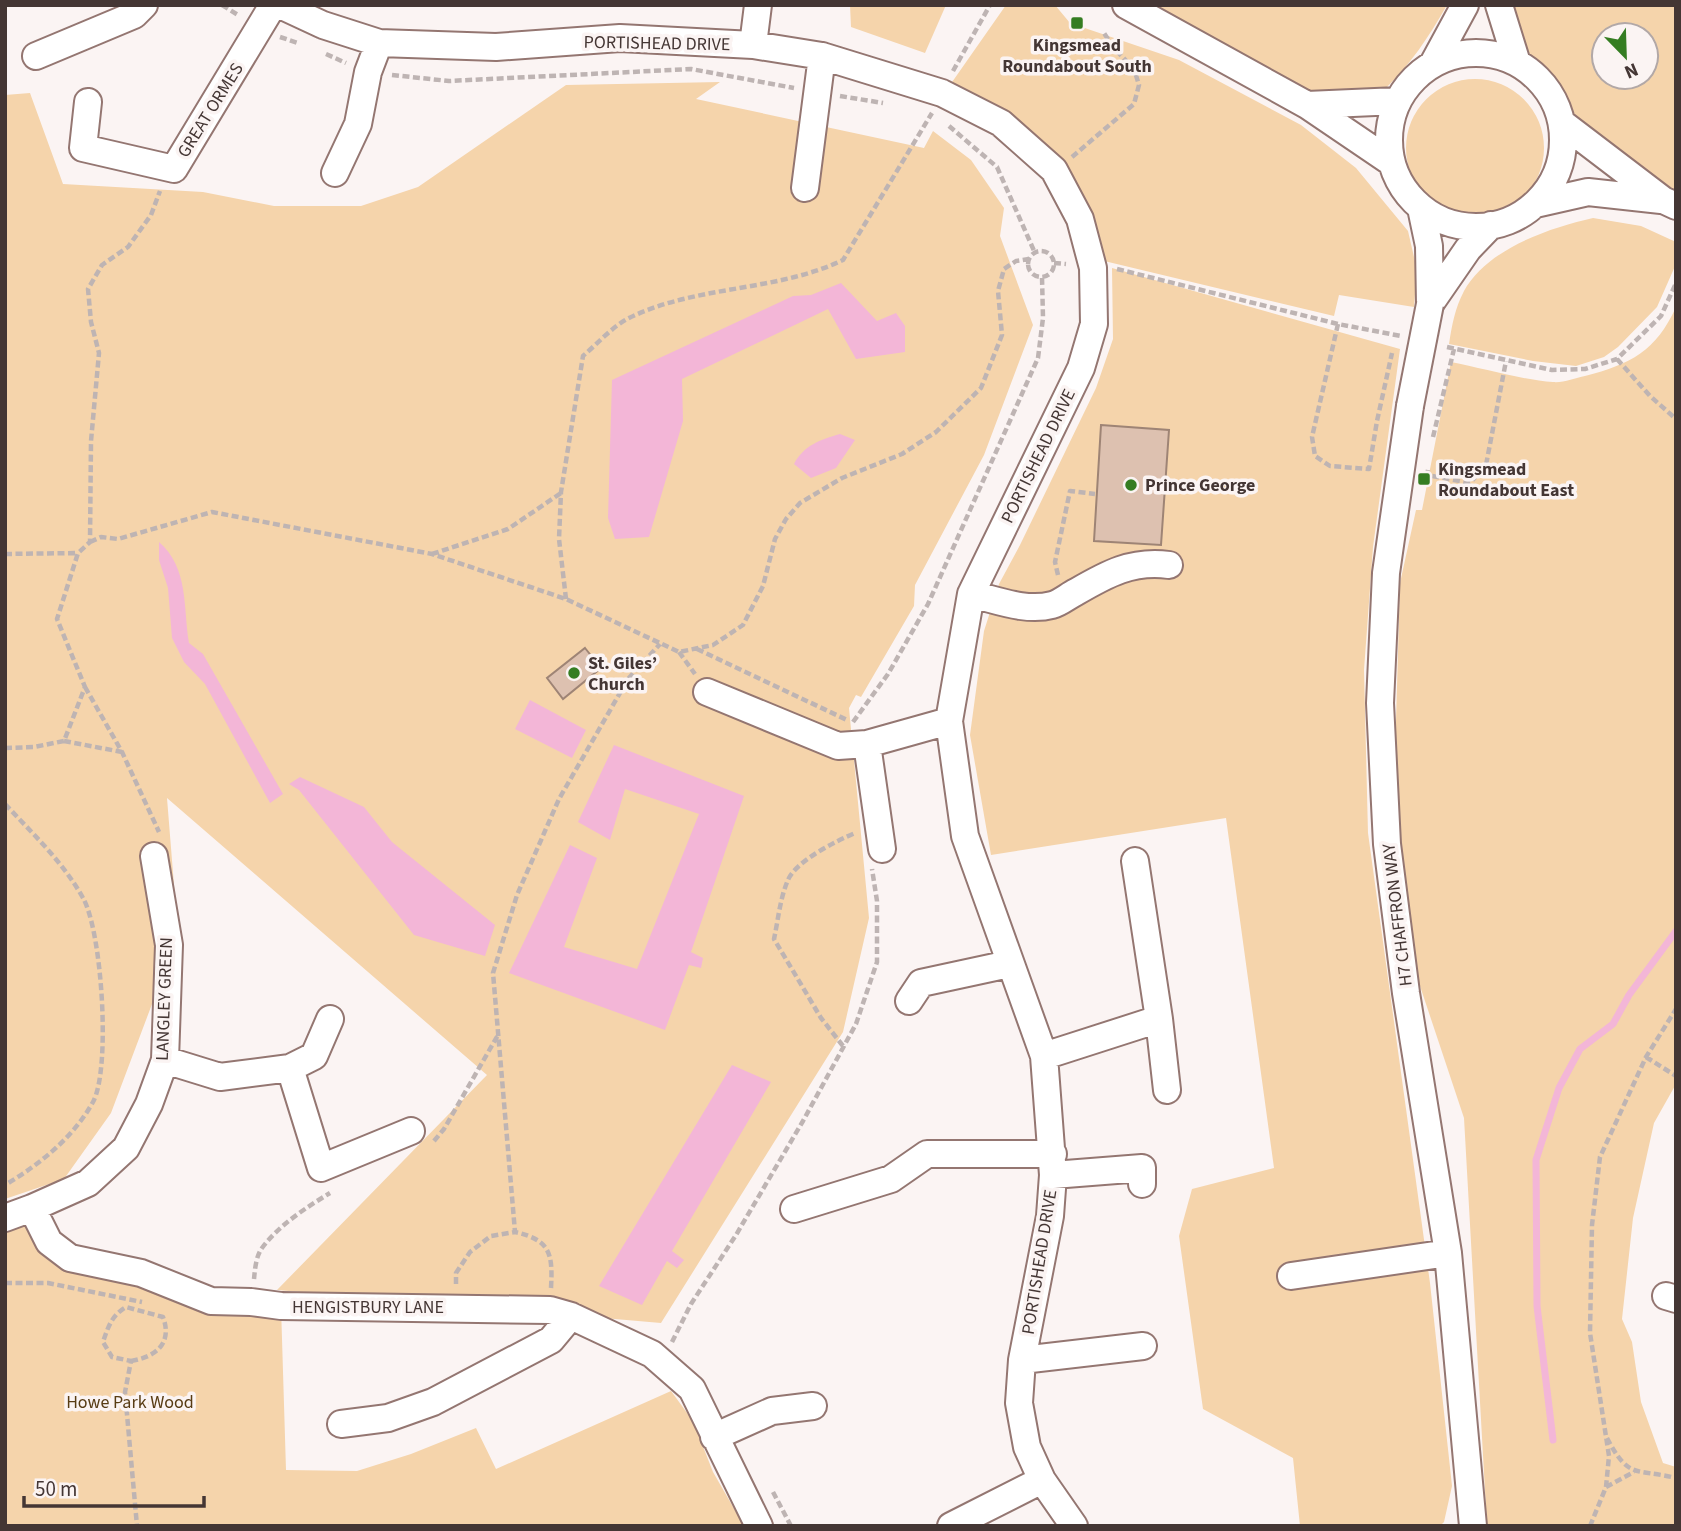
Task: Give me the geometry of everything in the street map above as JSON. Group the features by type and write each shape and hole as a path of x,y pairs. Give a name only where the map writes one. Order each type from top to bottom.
{"street":[{"path":"36,56 134,15 144,5"},
{"name":"GREAT ORMES","path":"88,102 83,148 174,170 273,5"},
{"name":"PORTISHEAD DRIVE","path":"280,5 327,15 379,43 496,47 620,38 753,45 822,57 942,93 1002,123 1054,170 1080,219 1093,268 1094,324 1081,368 971,594 949,721 965,835 1044,1056 1053,1164 1050,1216 1022,1360 1019,1403 1027,1447 1042,1479 1074,1526"},
{"path":"753,45 758,5"},
{"path":"1126,5 1307,105 1391,162"},
{"path":"1433,64 1465,5"},
{"path":"1500,5 1517,63"},
{"path":"335,173 358,124 368,72 379,43"},
{"path":"1461,54 1490,54 1517,63 1538,78 1553,99 1562,123 1562,152 1553,180 1535,204 1515,218 1491,225 1466,226 1442,220 1421,208 1403,187 1391,162 1388,141 1391,120 1407,86 1433,64 1461,54"},
{"path":"805,188 822,57"},
{"path":"1307,105 1398,101"},
{"path":"1562,123 1669,203"},
{"path":"1535,204 1588,192 1669,203"},
{"name":"H7 CHAFFRON WAY","path":"1421,208 1429,246 1430,304 1410,406 1386,573 1381,716 1389,858 1406,993 1448,1253 1473,1526"},
{"name":"H7 CHAFFRON WAY","path":"1430,304 1468,249 1491,225"},
{"path":"971,594 1031,608 1055,604 1131,565 1169,565"},
{"path":"707,692 838,746 859,737 949,721"},
{"path":"859,737 873,848"},
{"name":"LANGLEY GREEN","path":"32,1208 88,1183 127,1148 149,1104 165,1060 169,945 154,856"},
{"path":"1135,861 1167,1090"},
{"path":"909,1001 921,983 1009,964"},
{"path":"165,1060 220,1077 290,1068 314,1056 330,1019"},
{"path":"1044,1056 1159,1020"},
{"path":"290,1068 321,1167 411,1130"},
{"path":"794,1209 891,1179 927,1154 1142,1168 1142,1184"},
{"path":"5,1218 32,1208"},
{"name":"HENGISTBURY LANE","path":"32,1208 50,1242 70,1258 141,1273 211,1301 281,1306 455,1307 561,1313 652,1354 692,1389 759,1526"},
{"path":"1291,1276 1448,1253"},
{"path":"341,1424 388,1418 433,1402 551,1340 561,1313"},
{"path":"1022,1360 1143,1346"},
{"path":"714,1437 772,1411 814,1408"},
{"path":"951,1526 1042,1479"}],"path":[{"path":"222,5 260,29 306,46"},
{"path":"972,35 990,5"},
{"path":"1054,170 1134,104 1139,85 1134,69 1104,33"},
{"path":"318,51 368,72 449,81 691,69 894,105"},
{"path":"920,110 932,112 997,167 1035,253"},
{"path":"566,599 559,540 561,492 583,356 627,318 689,297 817,272 843,260 932,112"},
{"path":"90,542 91,441 99,353 91,322 88,289 102,265 128,247 151,215 164,183 174,170"},
{"path":"64,741 85,687 57,619 78,552 101,537 118,539 212,512 432,554 566,599 680,652 713,645 743,625 763,586 775,539 786,519 800,503 842,478 902,454 936,432 981,388 1002,335 998,291 1004,269 1016,261 1029,260 1035,253 1047,253 1054,263 1112,268 1338,324 1408,338"},
{"path":"1029,260 1031,272 1042,277 1050,274 1054,263"},
{"path":"696,648 859,737 888,674 928,604 1038,358 1043,318 1042,277"},
{"path":"1442,346 1552,370 1585,369 1617,359 1661,316 1676,283"},
{"path":"1338,324 1312,437 1315,456 1330,466 1369,470 1396,335"},
{"path":"1436,422 1454,349"},
{"path":"1617,359 1650,396 1676,419"},
{"path":"1427,475 1470,483 1486,465 1506,361"},
{"path":"1055,604 1059,583 1055,562 1070,491 1095,494"},
{"path":"432,554 508,529 561,492"},
{"path":"5,554 78,552"},
{"path":"514,1232 493,973 517,895 559,799 628,680 660,644"},
{"path":"5,748 34,747 64,741 122,752"},
{"path":"5,804 58,861 85,900 96,935 101,971 101,1075 94,1100 75,1129 28,1172 5,1185"},
{"path":"668,1348 691,1304 736,1235 803,1121 844,1046 856,1024 877,962 877,901 873,848 833,843 797,868 788,878 774,939 815,1009 844,1046"},
{"path":"1590,1526 1606,1487 1609,1456 1591,1333 1591,1225 1600,1157 1646,1056 1676,1009"},
{"path":"1646,1056 1676,1076"},
{"path":"455,1307 456,1273 470,1252 491,1236 514,1232 533,1236 547,1247 561,1313"},
{"path":"5,1283 48,1283 155,1305"},
{"path":"126,1307 163,1317 166,1325 164,1342 153,1355 131,1361 112,1357 103,1342 110,1323 118,1312 126,1307"},
{"path":"131,1361 125,1392 137,1526"},
{"path":"1605,1432 1619,1460 1634,1472"},
{"path":"1606,1487 1634,1472 1676,1478"},
{"path":"771,1488 790,1526"}],"green space":[{"path":"850,5 946,5 925,53 851,27"},
{"path":"1006,5 1055,5 1070,23 1179,60 1301,125 1356,168 1408,231 1417,270 1414,307 1339,295 1334,316 1100,260 1076,199 950,85"},
{"path":"1139,5 1447,5 1418,50 1384,90 1310,92 1273,76"},
{"path":"1508,5 1676,5 1676,195 1599,144 1560,98 1526,48"},
{"path":"1475,79 1501,85 1524,99 1538,122 1544,148 1538,174 1524,197 1501,211 1475,217 1449,211 1426,197 1412,174 1406,148 1412,122 1426,99 1449,85"},
{"path":"720,82 696,99 924,148 933,131 971,160 1004,208 1000,236 1033,325 984,455 915,585 914,606 861,697 856,695 849,708 869,918 843,1032 661,1323 277,1290 487,1075 167,798 178,935 111,1113 64,1179 5,1199 5,95 30,93 63,184 203,192 274,206 361,206 418,187 566,85"},
{"path":"1593,218 1641,226 1676,242 1676,264 1657,307 1618,347 1604,357 1576,366 1533,361 1449,344 1461,297 1474,276 1488,263 1503,252 1539,234"},
{"path":"1112,268 1400,349 1373,547 1364,670 1368,833 1430,1283 1452,1486 1444,1522 1440,1526 1300,1526 1293,1458 1203,1409 1179,1236 1192,1189 1274,1168 1226,818 991,855 970,735 984,631 999,584 1096,388 1113,339"},
{"path":"1676,307 1676,1084 1654,1123 1633,1218 1622,1319 1632,1342 1641,1402 1663,1463 1676,1467 1676,1526 1487,1526 1464,1118 1415,971 1394,790 1400,583 1416,510 1422,510 1451,362 1541,381 1569,380 1616,366 1640,354 1660,335"},
{"name":"Howe Park Wood","path":"32,1208 70,1258 281,1306 286,1470 357,1471 411,1454 476,1428 496,1469 671,1391 693,1421 713,1472 744,1526 5,1526 5,1218"}],"shaded area":[{"path":"841,283 877,321 896,313 905,326 905,352 856,359 828,309 682,379 683,421 649,537 615,539 608,518 612,380 793,296 811,295"},
{"path":"840,434 855,440 836,468 811,478 794,464 808,448"},
{"path":"159,542 169,552 180,576 189,643 203,654 283,794 270,803 205,684 184,662 172,638 168,588 159,560"},
{"path":"530,700 586,730 572,758 515,729"},
{"path":"614,745 744,796 691,952 703,958 701,968 689,965 665,1030 509,973 570,845 597,858 564,947 637,969 699,814 625,789 610,840 578,822"},
{"path":"300,777 364,807 392,842 495,925 485,956 414,935 299,790 289,784"},
{"path":"732,1065 771,1082 672,1251 684,1260 677,1268 667,1261 642,1305 599,1286"}],"building":[{"name":"Prince George","path":"1101,425 1169,430 1161,545 1094,541"},
{"name":"St. Giles’ Church","path":"585,648 601,668 563,699 547,678"}],"waterway":[{"path":"1553,1440 1537,1306 1536,1160 1559,1088 1580,1049 1613,1024 1629,995 1676,931"}],"place":[{"name":"Kingsmead Roundabout South","path":"1077,23"},
{"name":"Kingsmead Roundabout East","path":"1424,479"},
{"name":"Prince George","path":"1131,485"},
{"name":"St. Giles’ Church","path":"574,673"}]}
